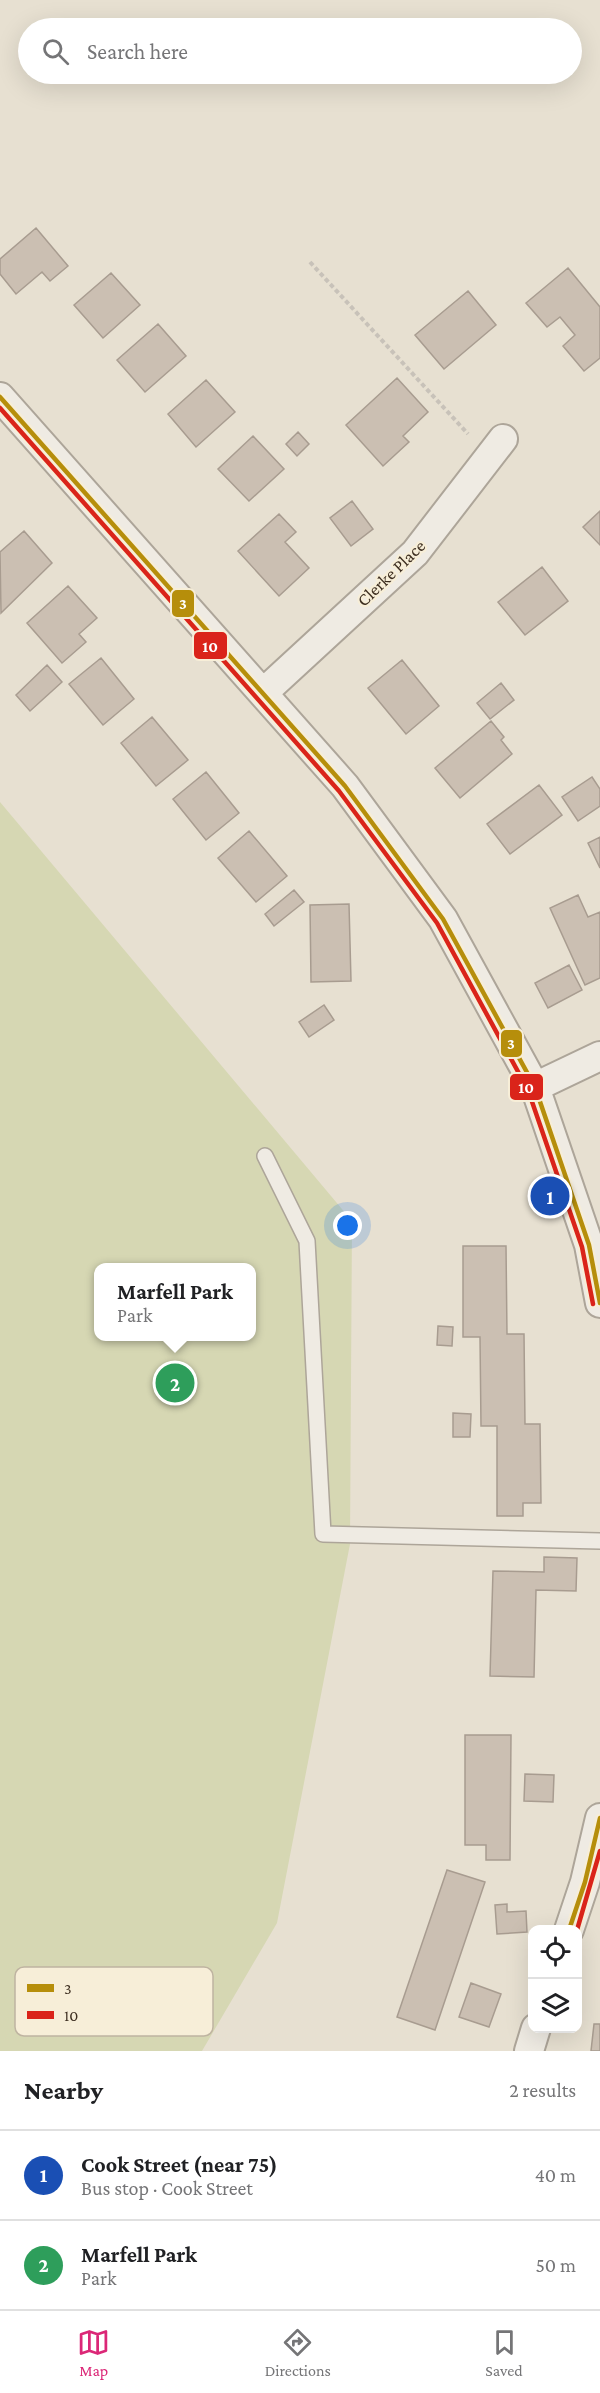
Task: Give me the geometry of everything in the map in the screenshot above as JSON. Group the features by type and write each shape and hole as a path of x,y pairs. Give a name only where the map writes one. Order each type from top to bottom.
{"street":[{"path":"0,397 345,786 443,919 535,1087 589,1245 600,1303"},
{"name":"Clerke Place","path":"262,693 415,553 496,448"},
{"path":"535,1087 600,1056"},
{"path":"570,1925 585,1882 600,1818"},
{"path":"529,2051 534,2033"}],"lane":[{"path":"265,1156 308,1241 323,1534 600,1541"}],"path":[{"path":"310,262 496,448"}],"green space":[{"path":"0,802 352,1221 350,1544 277,1923 213,2032 213,1967 15,1967 15,2036 211,2036 202,2051 0,2051"}],"building":[{"path":"36,228 68,266 50,281 42,272 16,294 0,274 0,259"},
{"path":"568,268 600,307 600,358 584,371 563,346 575,335 560,317 547,327 526,303"},
{"path":"111,273 140,305 103,338 74,305"},
{"path":"468,291 496,325 444,369 415,335"},
{"path":"158,324 186,356 145,392 117,360"},
{"path":"397,378 428,412 403,436 409,442 383,466 346,425"},
{"path":"206,380 235,412 196,447 168,414"},
{"path":"298,432 309,444 297,456 286,444"},
{"path":"253,436 284,469 249,501 218,469"},
{"path":"352,501 373,529 351,546 330,518"},
{"path":"600,511 600,545 583,527"},
{"path":"279,514 296,532 285,542 309,568 279,596 238,551"},
{"path":"24,531 52,563 1,613 0,552"},
{"path":"542,567 568,601 525,635 498,602"},
{"path":"68,586 97,618 79,634 86,642 62,663 27,623"},
{"path":"101,658 134,699 103,725 69,684"},
{"path":"402,660 439,706 406,734 368,688"},
{"path":"47,665 62,682 30,711 16,695"},
{"path":"501,683 514,700 490,719 477,703"},
{"path":"152,717 188,760 156,786 121,743"},
{"path":"491,721 504,737 501,740 512,754 460,798 435,768"},
{"path":"206,772 239,813 206,840 173,799"},
{"path":"592,777 600,789 600,806 578,821 562,797"},
{"path":"539,785 562,815 510,854 487,824"},
{"path":"249,831 287,876 256,902 218,858"},
{"path":"600,837 600,868 588,843"},
{"path":"294,890 304,902 274,926 265,914"},
{"path":"578,895 588,917 600,912 600,978 585,985 550,908"},
{"path":"349,904 351,981 311,982 310,905"},
{"path":"569,965 582,990 548,1008 535,983"},
{"path":"324,1005 334,1020 309,1037 299,1022"},
{"path":"463,1246 506,1246 507,1334 524,1334 525,1424 540,1424 541,1503 523,1503 523,1516 497,1516 497,1426 481,1426 480,1337 463,1337"},
{"path":"438,1326 453,1327 452,1346 437,1345"},
{"path":"453,1413 471,1414 470,1437 453,1437"},
{"path":"544,1557 577,1558 576,1591 536,1590 534,1677 490,1676 493,1571 544,1572"},
{"path":"465,1735 511,1735 510,1860 486,1860 486,1845 465,1845"},
{"path":"525,1774 554,1775 553,1802 524,1801"},
{"path":"447,1870 485,1882 435,2030 397,2017"},
{"path":"507,1904 507,1912 526,1911 527,1932 497,1934 495,1905"},
{"path":"471,1983 501,1994 489,2027 459,2017"},
{"path":"594,2024 600,2024 600,2051 591,2051"}],"transit line":[{"name":"3","path":"0,397 345,786 443,919 535,1087 589,1245 600,1303"},
{"name":"10","path":"0,408 339,791 437,923 528,1090 582,1247 593,1304"},
{"name":"3","path":"571,1925 585,1882 600,1818"},
{"name":"10","path":"578,1925 600,1851"}],"place":[{"name":"Cook Street (near 75)","path":"550,1196"},
{"name":"Marfell Park","path":"175,1383"}]}
